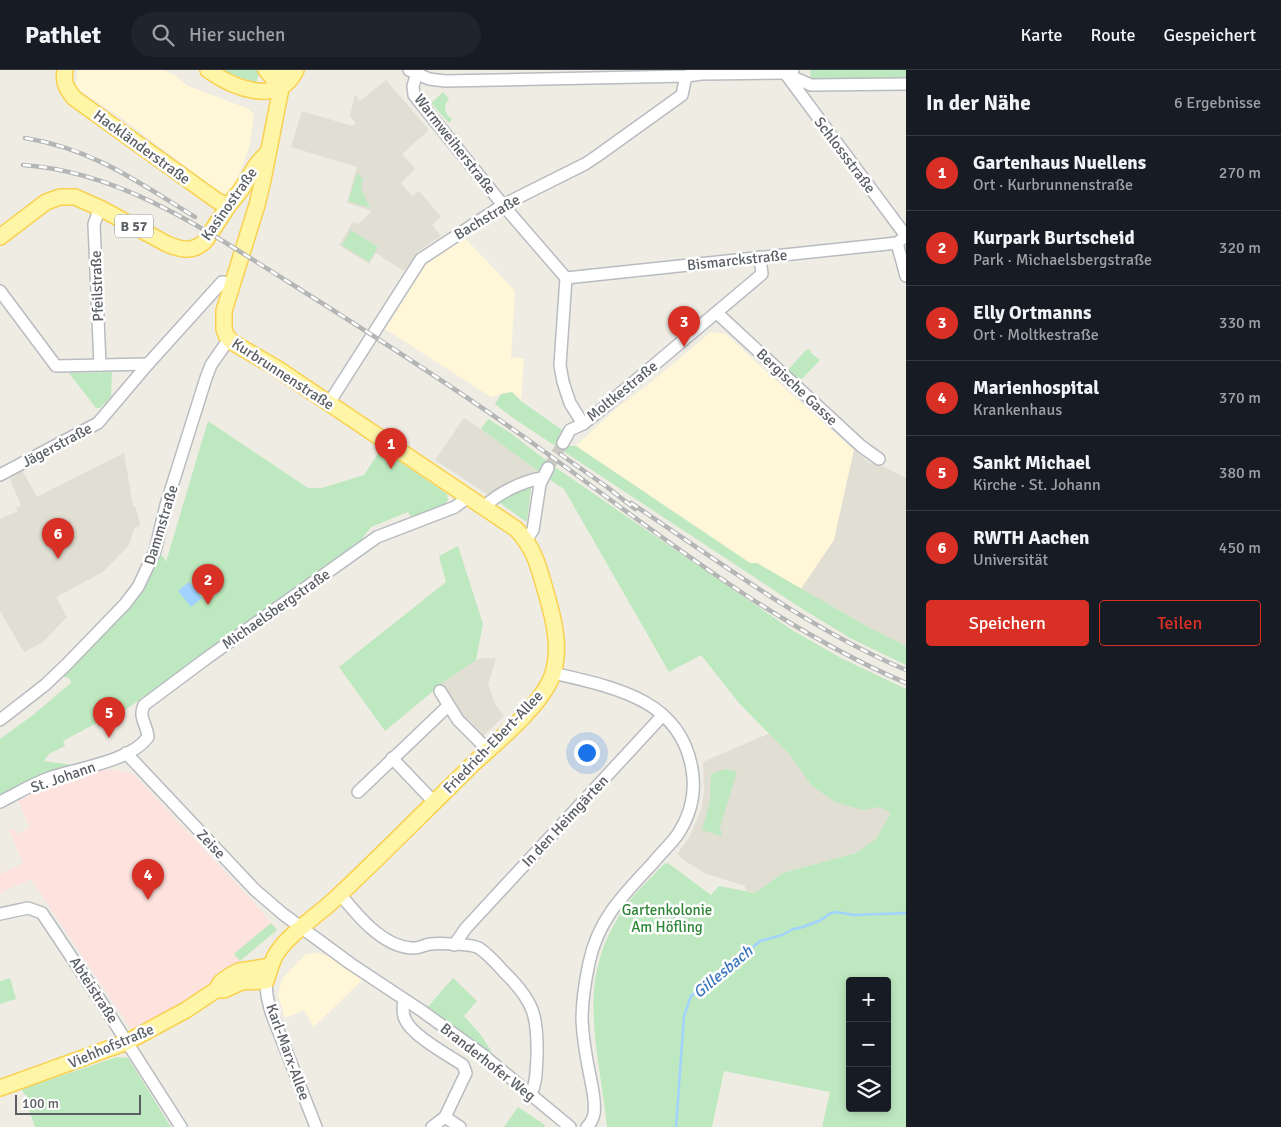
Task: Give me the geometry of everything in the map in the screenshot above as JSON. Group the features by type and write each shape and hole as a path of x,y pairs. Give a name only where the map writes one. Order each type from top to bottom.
{"main road":[{"path":"208,70 218,78 258,92 271,92 281,88 266,70"},
{"name":"Kurbrunnenstraße","path":"280,70 281,88 257,205 224,311 223,324 226,335 229,340 278,369 484,507 516,529 526,540"},
{"name":"Kurbrunnenstraße","path":"281,88 289,81 296,70"},
{"name":"Hackländerstraße","path":"64,75 66,89 74,98 216,200 228,206"},
{"name":"Kasinostraße","path":"0,237 43,204 60,197 75,197 100,208 167,244 187,250 202,245 257,164 269,150"},
{"name":"Friedrich-Ebert-Allee","path":"302,928 340,894 488,750 538,699 550,681 556,654 556,635 537,559 526,540"},
{"path":"268,973 284,943 302,928"},
{"name":"Viehhofstraße","path":"0,1088 127,1042 186,1010 216,990 221,982 239,971 268,973"}],"street":[{"path":"414,71 429,80 445,81 686,76 786,71 811,85 906,84"},
{"name":"Warmweiherstraße","path":"414,71 414,95 503,205 566,278"},
{"name":"Schlossstraße","path":"786,71 903,238"},
{"name":"Bachstraße","path":"329,403 421,259 503,205 585,164 597,156 682,95 686,76"},
{"name":"Pfeilstraße","path":"100,208 94,224 100,365"},
{"path":"903,238 906,276"},
{"name":"Bismarckstraße","path":"566,278 760,257 903,238"},
{"name":"Moltkestraße","path":"563,443 570,430 583,424 762,274 760,257"},
{"path":"566,278 560,365 570,403 583,424"},
{"name":"Jägerstraße","path":"0,475 98,423 222,282 233,284"},
{"path":"0,291 56,366 148,364"},
{"name":"Bergische Gasse","path":"717,313 861,446 879,459"},
{"name":"Dammstraße","path":"0,720 45,685 67,664 125,604 138,587 155,551 166,505 206,378 211,365 229,340"},
{"path":"484,507 495,498 545,473 540,484 533,530 526,540"},
{"name":"Michaelsbergstraße","path":"126,753 143,743 148,737 141,717 144,704 377,537 455,507 468,497"},
{"path":"553,673 599,684 649,703 675,726 684,740 690,757 694,789 691,805 677,835 608,914 598,933 591,954 582,1008 584,1042 595,1103 593,1120 588,1127"},
{"path":"440,691 458,720 488,750"},
{"path":"358,792 448,706"},
{"name":"In den Heimgärten","path":"454,945 466,928 663,715"},
{"name":"St. Johann","path":"0,802 47,778 109,761 126,753"},
{"name":"Zeise","path":"126,753 255,890 302,928"},
{"path":"392,758 434,802"},
{"path":"340,894 361,919 389,940 413,949 431,944 478,947 518,986 530,1002 534,1012 538,1036 536,1078 531,1094"},
{"name":"Abteistraße","path":"0,914 26,908 42,913 181,1127"},
{"name":"Branderhofer Weg","path":"302,928 483,1055 570,1127"},
{"name":"Karl-Marx-Allee","path":"268,973 267,996 271,1012 316,1127"},
{"name":"Branderhofer Weg","path":"404,1000 402,1010 405,1020 420,1037 463,1065 466,1073 445,1117"},
{"path":"432,1127 445,1117 460,1127"}],"shaded area":[{"path":"78,70 164,70 175,75 188,86 249,109 254,115 249,148 233,190 225,194 218,191 120,117 76,88"},
{"path":"386,80 429,130 402,154 415,169 401,183 412,196 419,191 441,217 432,225 441,236 419,251 404,271 376,253 369,264 339,245 353,222 358,224 372,211 347,203 357,167 291,147 302,111 352,126 356,123 350,116 355,94 360,101"},
{"path":"464,237 515,291 511,357 524,359 521,399 512,392 491,397 385,329 426,264"},
{"path":"711,332 726,334 854,450 834,540 801,589 757,563 750,563 576,446 619,406 649,384"},
{"path":"464,418 538,471 488,495 435,460"},
{"path":"854,450 870,463 884,467 906,478 906,646 801,589 834,540"},
{"path":"124,453 133,506 135,506 140,523 139,526 134,529 129,545 103,572 56,597 67,617 42,643 24,652 0,611 0,519 18,511 16,508 21,505 10,479 22,470 37,497"},
{"path":"496,658 488,685 496,705 504,716 480,739 459,719 439,686 476,660"},
{"path":"770,733 790,755 811,785 863,810 880,807 891,813 876,839 856,853 783,873 755,893 745,890 745,886 701,872 677,854 689,838 701,810 704,792 703,762"},
{"path":"104,769 132,773 248,896 277,930 208,985 134,1030 131,1029 31,879 0,893 0,874 23,863 9,831 14,829 17,834 30,827 18,801 59,781"},
{"path":"316,953 329,956 363,979 314,1027 304,1010 285,1018 278,995 282,979 306,954"}],"green space":[{"path":"221,70 258,70 260,71 256,83"},
{"path":"810,70 906,70 906,79 811,80"},
{"path":"443,92 449,99 445,107 447,115 452,119 449,123 431,103"},
{"path":"357,173 363,179 361,188 370,208 348,201"},
{"path":"351,230 378,247 369,262 342,245"},
{"path":"810,349 811,353 820,360 800,381 788,370 806,350"},
{"path":"112,372 111,397 100,408 96,408 69,373"},
{"path":"512,392 521,401 565,432 561,441 568,446 576,446 750,563 757,563 868,627 906,646 906,665 852,639 804,610 516,420 495,404 501,394"},
{"name":"Gartenkolonie Am Höfling","path":"488,419 792,630 841,658 906,689 906,1127 822,1127 830,1092 724,1071 712,1127 607,1127 596,1042 594,989 599,963 608,937 623,910 637,892 664,864 668,863 711,895 719,886 755,893 783,873 856,853 876,839 891,813 880,807 863,810 835,802 811,785 790,755 739,703 701,655 669,672 564,489 549,479 544,465 538,471 481,429"},
{"path":"208,421 308,488 322,488 364,475 381,449 447,494 448,500 445,504 411,517 408,512 371,527 361,540 121,713 117,712 63,741 65,746 49,754 44,761 79,766 42,774 0,795 0,739 33,715 71,683 70,679 62,676 104,635 129,605 150,573 158,555 163,556 166,562"},
{"path":"528,487 531,489 527,521 525,521 500,503 500,501"},
{"path":"458,546 483,624 476,660 444,682 385,731 339,667 446,582 439,556"},
{"path":"726,769 737,772 719,830 722,831 721,836 702,830 710,802 711,774"},
{"path":"271,923 277,930 240,961 234,954"},
{"path":"10,978 16,999 0,1004 0,981"},
{"path":"453,978 477,1001 464,1016 481,1035 491,1051 488,1055 426,1009"},
{"path":"117,1057 128,1058 171,1127 35,1127 22,1089"},
{"path":"518,1107 545,1125 544,1127 504,1127"}],"water":[{"path":"189,582 202,598 191,607 178,591"}],"waterway":[{"name":"Gillesbach","path":"794,929 821,920 829,914 836,912 854,915 906,913"},
{"name":"Gillesbach","path":"676,1127 684,1016 691,996 734,964 760,941 782,935 793,929"}],"tunnel":[{"path":"548,468 563,443"}],"railway":[{"path":"25,138 72,150 114,168 195,217"},
{"path":"23,165 60,170 95,179 163,207 196,225 451,386 675,547 764,607 810,635 906,683"},
{"path":"560,454 635,509"},
{"path":"631,503 731,571 799,614 869,653 906,670"}],"place":[{"name":"Elly Ortmanns","path":"684,347"},
{"name":"Gartenhaus Nuellens","path":"391,469"},
{"name":"RWTH Aachen","path":"58,559"},
{"name":"Kurpark Burtscheid","path":"208,605"},
{"name":"Sankt Michael","path":"109,738"},
{"name":"Marienhospital","path":"148,900"}]}
